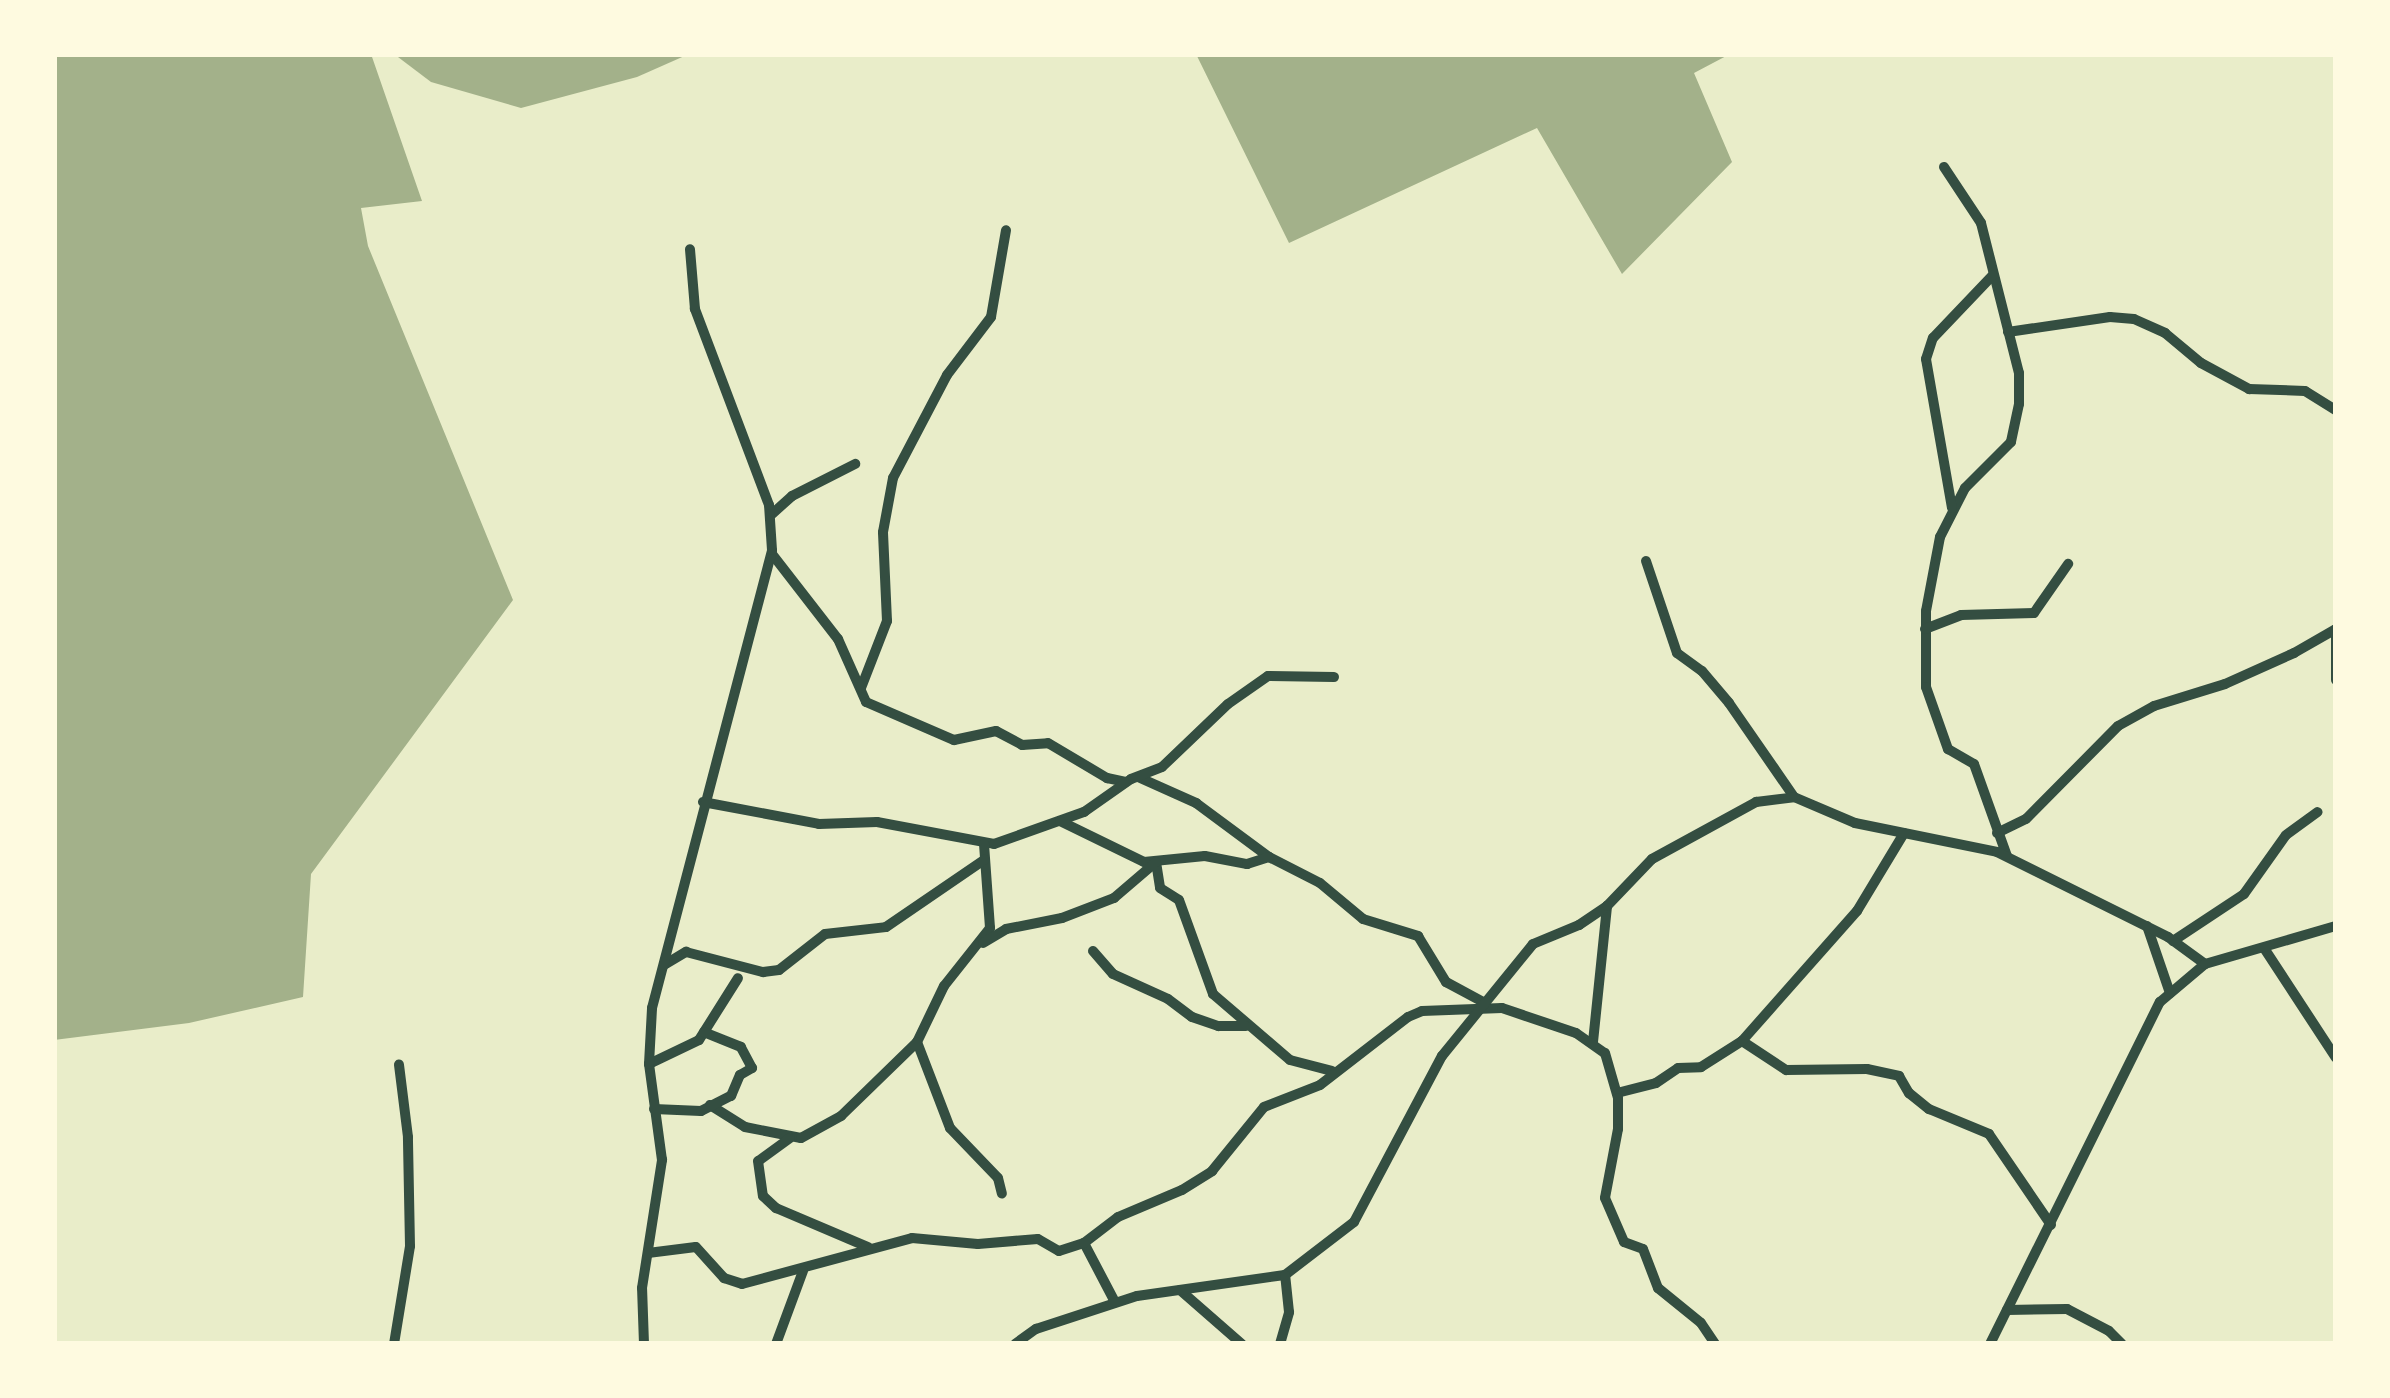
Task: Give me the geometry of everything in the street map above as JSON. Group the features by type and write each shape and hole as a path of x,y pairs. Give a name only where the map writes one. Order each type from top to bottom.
{"street":[{"path":"1944,167 1981,224 2019,373 2011,442 1952,508 1940,537 1925,629 1926,687 1937,731 1948,749 1974,764 2007,856"},
{"path":"861,688 887,621 883,532 893,478 947,375 991,317 1006,230"},
{"path":"644,1344 642,1288 662,1160 649,1064 652,1008 772,554 772,514 700,325 690,249"},
{"path":"1952,508 1926,358 1933,338 1993,276"},
{"path":"2008,332 2110,317 2134,320 2165,333 2201,362 2249,389 2305,391 2336,410"},
{"path":"772,514 792,496 855,464"},
{"path":"772,554 818,621 838,639 866,702 950,739 1006,732 1022,745 1048,743 1107,778 1132,779 1196,803 1269,857 1320,883 1363,919 1418,936 1446,982 1479,1005"},
{"path":"1646,561 1678,653 1702,671 1729,703 1794,797"},
{"path":"1925,629 1961,615 2035,614 2068,564"},
{"path":"1997,833 2026,819 2118,726 2154,706 2225,684 2336,629 2336,680"},
{"path":"704,802 819,824 877,822 984,844 1084,812 1132,779 1162,766 1228,704 1268,676 1310,681 1334,677"},
{"path":"1015,1344 1036,1329 1115,1302 1285,1275 1354,1222 1405,1119 1479,1005 1504,984 1533,944 1607,906 1652,859 1706,825 1768,799 1794,797 1855,823 1976,845 2007,856 2173,940 2205,964"},
{"path":"2173,940 2244,894 2286,835 2318,812"},
{"path":"1060,820 1144,862 1205,856 1247,864 1269,857"},
{"path":"1617,1093 1656,1084 1678,1069 1701,1067 1742,1041 1857,911 1904,833"},
{"path":"979,946 992,919 984,844"},
{"path":"662,967 686,952 763,972 778,970 825,934 886,927 984,860"},
{"path":"710,1105 745,1127 790,1138 808,1136 841,1116 917,1042 944,986 979,946 1006,928 1062,918 1114,898 1156,862"},
{"path":"1156,862 1160,888 1179,900 1207,984 1246,1026 1290,1060 1332,1071"},
{"path":"1593,1042 1607,906"},
{"path":"2147,926 2170,994"},
{"path":"1990,1344 2154,1011 2205,964 2336,926"},
{"path":"2264,948 2336,1058"},
{"path":"1093,951 1113,974 1168,999 1192,1017 1218,1026 1246,1026"},
{"path":"649,1064 689,1047 738,978"},
{"path":"648,1253 696,1247 724,1278 742,1284 928,1237 978,1244 1038,1239 1059,1251 1084,1243 1118,1217 1182,1190 1212,1171 1264,1107 1311,1090 1408,1017 1479,1005 1527,1012 1593,1042 1605,1053 1617,1093 1618,1140 1604,1181 1605,1198 1624,1242 1642,1247 1658,1288 1701,1323 1715,1344"},
{"path":"654,1109 692,1112 731,1096 753,1064 741,1047 704,1032"},
{"path":"1742,1041 1786,1070 1867,1069 1898,1076 1929,1109 1989,1134 2051,1225"},
{"path":"917,1042 950,1128 998,1178 1002,1194"},
{"path":"394,1344 410,1246 408,1137 399,1065"},
{"path":"790,1138 758,1161 763,1196 776,1208 871,1248"},
{"path":"1084,1243 1115,1302"},
{"path":"776,1344 803,1271"},
{"path":"1280,1344 1289,1312 1285,1275"},
{"path":"1180,1290 1242,1344"},
{"path":"2007,1310 2067,1309 2109,1331 2122,1344"}],"shaded area":[{"path":"54,54 371,54 422,201 361,208 368,246 513,600 311,874 303,997 189,1023 54,1040"},
{"path":"394,54 689,54 637,77 521,108 431,82"},
{"path":"1196,54 1730,54 1694,73 1732,162 1622,274 1537,128 1289,243"}]}
